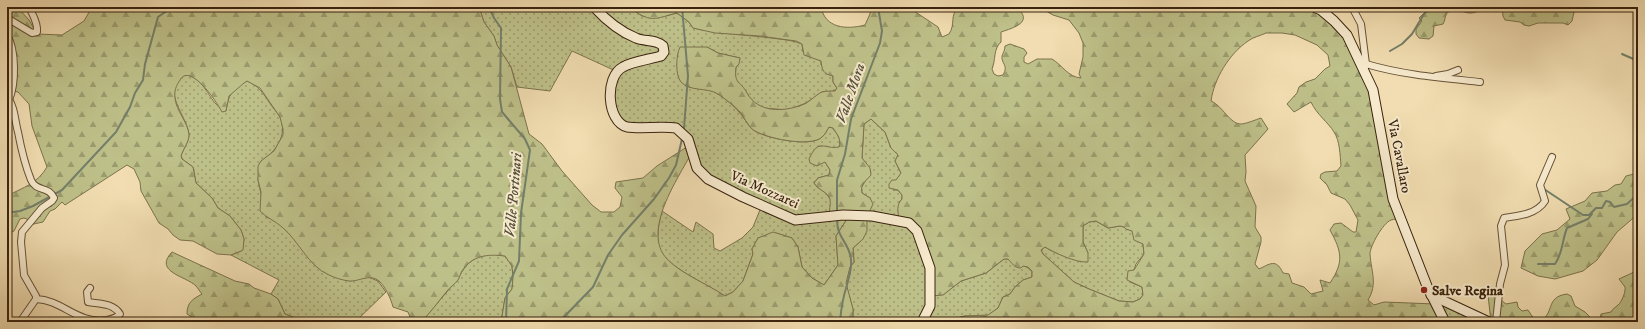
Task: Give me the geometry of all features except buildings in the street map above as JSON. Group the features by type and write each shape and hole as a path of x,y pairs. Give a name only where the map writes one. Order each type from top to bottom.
{"street":[{"name":"Via Mozzarei","path":"594,7 608,20 637,39 661,44 664,52 661,56 623,67 614,75 611,82 610,99 618,119 626,126 676,128 688,139 697,168 708,179 743,197 795,220 843,215 872,216 909,223 917,231 930,268 930,306 922,322"},
{"name":"Via Cavallaro","path":"1314,7 1321,10 1334,21 1347,35 1365,66 1373,90 1393,199 1431,295 1444,322"},
{"path":"1352,7 1361,24 1365,66 1429,77 1480,82"},
{"path":"7,18 32,33 37,32 38,27 36,20 31,11"},
{"path":"7,35 12,47 13,55 13,74 8,99 31,180 36,187 49,191 54,198 42,208 22,232 21,242 24,275 36,296 36,299 20,322"},
{"path":"1429,77 1448,74 1458,70"},
{"path":"1496,322 1500,284 1506,265 1501,226 1504,218 1523,215 1541,208 1545,201 1540,185 1552,157"},
{"path":"36,299 44,299 80,317 93,321 118,317 120,314 116,308 110,305 88,302 87,292 90,288"},
{"path":"1431,295 1489,322"}],"green space":[{"path":"7,7 17,7 29,20 37,34 62,35 84,21 92,7 479,7 484,22 494,36 497,45 511,67 529,134 542,144 562,171 592,205 601,212 614,212 620,207 622,197 615,188 616,182 643,178 657,166 690,145 692,152 664,205 658,234 660,247 667,259 673,265 725,296 733,292 743,281 753,254 752,249 758,238 773,232 792,238 798,247 802,267 812,278 824,285 838,265 836,236 849,216 829,216 830,199 814,183 818,178 829,175 830,170 825,162 817,166 810,163 809,159 819,146 839,147 840,144 833,128 829,127 822,137 808,142 798,142 766,136 752,129 738,110 718,94 689,87 681,82 678,75 677,65 680,47 707,47 718,53 740,58 739,64 736,67 737,80 752,100 764,107 779,110 795,107 805,104 822,92 835,91 837,88 833,82 833,76 824,71 821,61 804,55 802,44 796,41 760,36 715,33 693,28 689,22 677,13 660,18 647,18 629,7 821,7 823,14 827,19 837,26 858,27 865,25 870,14 870,7 908,7 938,27 942,37 949,34 952,27 954,13 959,7 1016,7 1021,12 1023,20 1020,24 1011,29 1001,32 1001,42 996,51 992,69 994,74 998,76 1003,75 1005,72 1002,56 1005,46 1010,44 1024,49 1027,53 1024,57 1024,62 1028,64 1037,59 1052,59 1072,75 1081,78 1079,74 1083,57 1083,43 1079,33 1069,20 1053,15 1039,7 1307,7 1338,25 1359,51 1389,176 1403,219 1392,220 1384,225 1372,246 1370,254 1373,288 1368,300 1374,305 1384,302 1435,304 1445,322 947,322 949,320 965,316 988,315 998,308 1003,297 1010,294 1023,280 1032,277 1032,271 1028,267 1017,267 1008,259 1004,259 986,273 961,281 943,295 932,296 924,241 899,219 898,206 902,199 902,195 898,190 889,188 889,184 892,180 896,180 901,173 895,161 898,155 891,148 885,132 871,119 864,124 862,158 870,168 871,175 862,187 862,193 870,198 873,204 867,217 867,231 863,239 853,248 854,262 850,267 846,283 853,309 853,317 857,322 501,322 505,298 512,289 512,266 505,256 493,255 476,259 466,266 458,280 421,322 410,322 408,312 393,307 388,293 379,281 372,278 364,278 346,281 322,271 309,260 288,233 260,211 261,192 258,180 258,166 261,161 274,151 283,135 283,129 280,117 260,88 247,81 229,96 226,111 222,112 215,100 203,86 190,76 184,76 180,80 175,91 176,103 187,126 189,135 181,156 182,159 193,167 196,183 212,198 218,208 230,216 241,230 244,239 243,250 231,255 217,254 193,241 180,240 159,223 141,191 140,182 134,169 127,165 65,205 62,202 55,209 50,211 43,222 29,225 27,219 20,219 14,231 8,234 7,196 34,181 47,167 32,126 29,104 18,92 7,90","holes":["1266,33 1295,35 1317,45 1328,55 1330,66 1315,79 1306,82 1299,87 1297,93 1287,104 1294,112 1311,102 1316,111 1334,132 1339,144 1341,166 1337,171 1325,172 1321,174 1320,178 1327,185 1331,193 1345,199 1358,220 1356,232 1353,232 1341,223 1334,224 1330,230 1339,251 1340,257 1338,269 1330,283 1320,280 1323,291 1311,294 1304,287 1292,283 1289,274 1283,273 1278,265 1270,264 1259,269 1255,264 1261,237 1255,227 1256,206 1245,181 1245,155 1268,129 1261,118 1244,124 1238,124 1211,101 1215,84 1229,60 1241,46 1252,38","1096,221 1108,228 1120,226 1124,227 1132,231 1134,240 1143,244 1144,254 1134,270 1128,271 1127,280 1142,287 1143,295 1140,299 1133,302 1119,301 1089,289 1074,282 1043,254 1041,250 1045,247 1060,255 1083,262 1088,262 1088,253 1083,242 1083,226 1089,222"]},
{"path":"479,7 629,7 642,16 666,16 677,13 689,22 693,28 794,41 802,44 803,52 821,61 821,65 833,76 833,82 837,88 835,91 822,92 806,103 788,110 763,108 749,98 747,93 735,78 736,67 740,58 718,53 707,47 677,64 682,82 691,87 711,90 721,96 735,107 752,129 766,136 798,142 808,142 823,136 829,127 833,128 839,139 839,147 832,149 828,146 825,162 830,170 829,175 818,178 814,183 849,216 836,236 838,265 824,285 812,278 802,267 798,247 792,238 776,233 758,238 752,249 753,254 743,281 733,292 725,296 688,275 669,261 662,255 658,243 658,229 662,211 693,232 696,222 713,234 714,248 720,251 742,238 753,227 762,205 701,174 692,152 676,128 633,127 619,120 611,91 618,72 572,51 550,91 517,87 511,67 497,45 494,36 484,22"},
{"path":"1430,7 1485,7 1472,13 1451,10 1446,15 1443,24 1434,26 1433,36 1429,39 1419,38 1416,34 1416,29 1422,21 1419,18"},
{"path":"1502,7 1580,7 1574,12 1572,21 1568,25 1563,23 1538,23 1529,26 1520,22 1505,20"},
{"path":"185,75 195,78 215,103 226,111 228,101 234,90 247,81 260,90 279,115 283,130 276,148 261,161 258,180 266,217 274,220 283,227 327,274 350,281 368,277 378,281 386,292 355,322 306,322 285,314 278,299 271,294 279,280 231,255 241,251 243,247 244,239 241,230 230,216 218,208 212,198 196,183 193,167 182,159 181,156 189,135 177,104 175,88 178,81"},
{"path":"871,119 885,132 891,148 898,155 895,161 901,173 893,190 898,190 902,195 902,199 899,202 913,225 943,295 961,281 986,273 1004,259 1008,259 1032,271 1032,277 1023,280 1010,294 1003,297 998,308 988,316 965,316 949,320 947,322 857,322 853,317 853,309 845,283 850,267 854,262 853,248 863,239 870,198 862,193 861,188 871,172 862,158 864,124"},
{"path":"1638,173 1638,214 1617,232 1597,260 1583,271 1555,279 1538,276 1521,268 1525,251 1542,234 1557,230 1570,219 1566,209 1585,201 1592,193 1607,191 1615,185 1621,184 1626,176"},
{"path":"1096,221 1108,228 1120,226 1131,230 1143,244 1144,254 1136,264 1130,282 1142,287 1143,295 1140,299 1133,302 1119,301 1089,289 1074,282 1043,254 1041,250 1045,247 1058,254 1081,262 1088,253 1083,242 1083,226 1089,222"},
{"path":"172,252 235,281 249,284 254,288 271,294 278,299 285,314 306,322 209,322 196,320 187,314 187,310 191,301 202,294 191,282 173,273 169,269 166,264 167,259"},
{"path":"493,254 505,256 512,266 512,289 505,298 501,322 421,322 458,279 468,264 476,258"},
{"path":"1638,267 1638,322 1596,322 1600,320 1601,314 1611,312 1622,299 1625,287 1619,279 1632,273"},
{"path":"1487,286 1495,288 1502,301 1506,304 1517,302 1518,307 1522,311 1528,310 1536,322 1491,322"},
{"path":"1567,294 1571,296 1575,306 1585,312 1596,322 1538,322 1547,315 1552,302 1555,299"},
{"path":"1433,297 1490,322 1445,322"}],"waterway":[{"path":"7,213 20,211 33,206 62,190 116,132 143,80 145,64 158,17 168,10 176,7"},
{"name":"Valle Portinari","path":"489,7 501,28 500,99 502,112 525,139 530,150 521,213 519,261 507,289 506,322"},
{"name":"Valle Portinari","path":"682,7 688,76 684,128"},
{"name":"Valle Mora","path":"837,210 837,180 845,154 851,119 880,43 882,31 878,7"},
{"path":"1390,51 1402,44 1412,34 1424,14 1431,7"},
{"path":"1622,54 1638,61"},
{"name":"Valle Portinari","path":"524,322 542,318 561,320 593,287 608,255 622,235 654,199 669,178 676,165 682,139"},
{"path":"1544,189 1583,215 1589,215 1596,208 1602,208 1606,201 1610,202 1614,207 1627,204 1638,194"},
{"path":"1538,264 1555,264 1560,255 1567,228 1588,219 1592,214"},
{"name":"Valle Mora","path":"837,220 839,232 850,254 851,263 842,303 840,322"}],"place":[{"name":"Salve Regina","path":"1424,290"}]}
